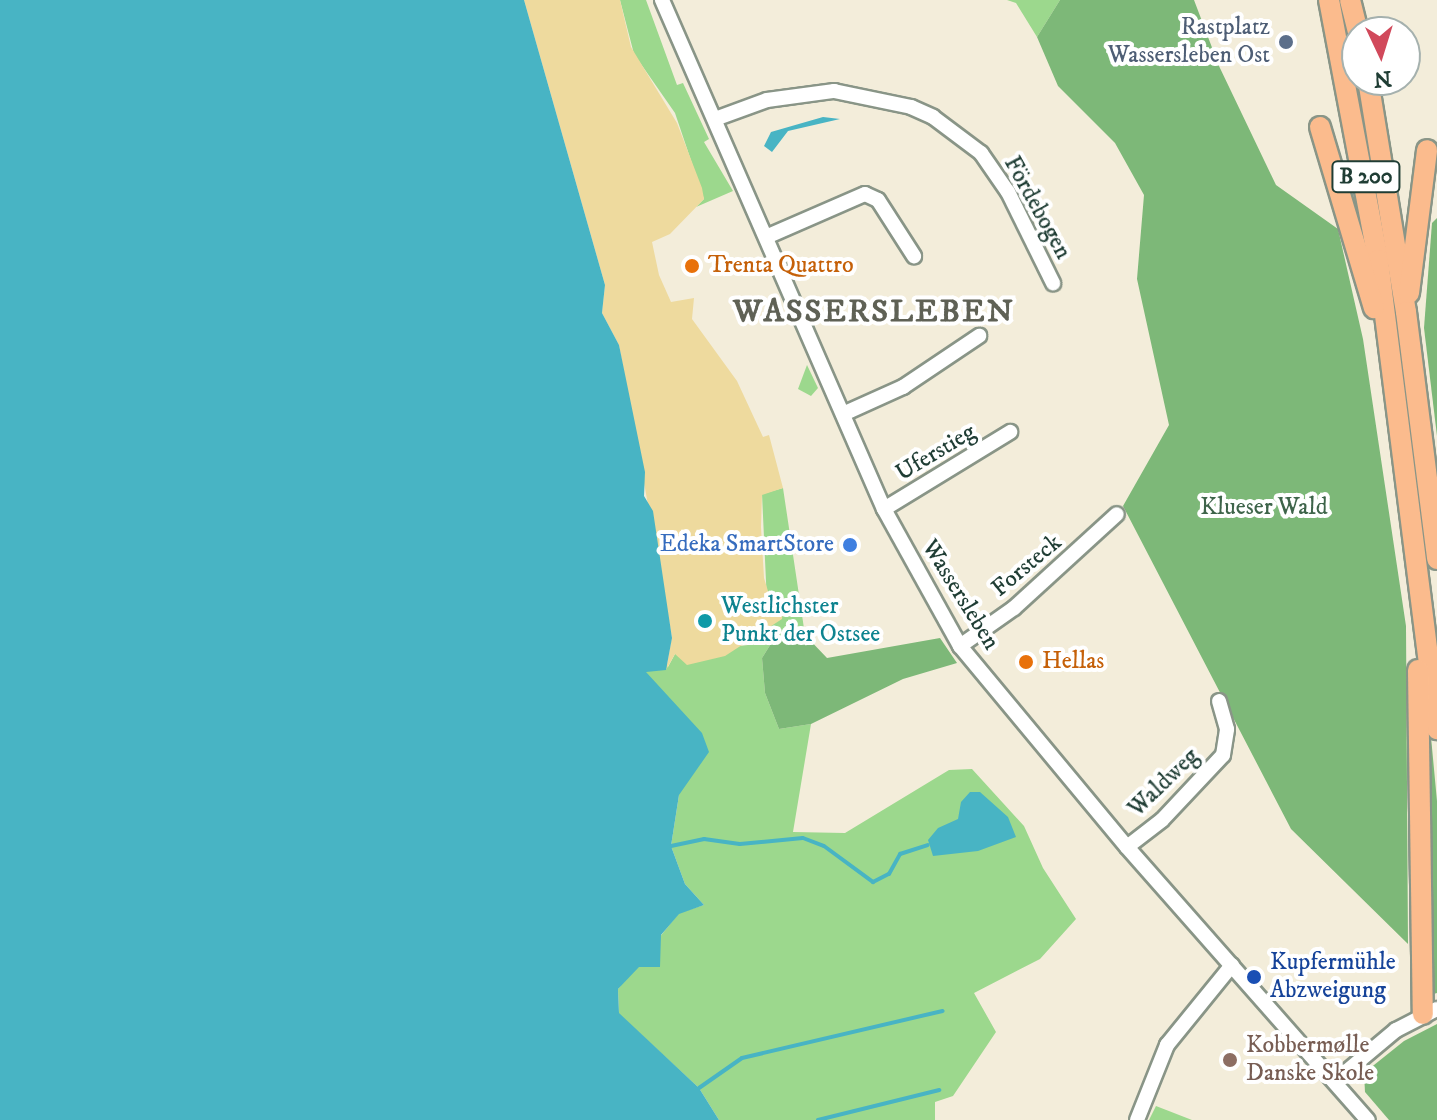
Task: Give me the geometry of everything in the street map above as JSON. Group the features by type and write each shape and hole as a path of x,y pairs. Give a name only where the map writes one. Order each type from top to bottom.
{"highway":[{"name":"B 200","path":"1329,0 1363,160 1437,729"},
{"name":"B 200","path":"1371,96 1406,312 1437,559"},
{"path":"1320,127 1389,356"},
{"path":"1406,312 1427,150"},
{"path":"1418,574 1430,1012"}],"street":[{"name":"Wassersleben","path":"662,0 884,509 960,646 1127,847 1368,1120"},
{"name":"Fördebogen","path":"715,119 767,100 834,91 883,100 933,117 981,153 1008,192 1053,283"},
{"path":"766,237 865,194 878,200 914,256"},
{"path":"843,414 903,387 979,336"},
{"name":"Uferstieg","path":"884,509 1010,432"},
{"name":"Forsteck","path":"960,646 1014,608 1117,514"},
{"name":"Waldweg","path":"1127,847 1162,820 1223,755 1227,729 1219,701"},
{"path":"1137,1120 1167,1045 1232,965"},
{"path":"1335,1081 1386,1038 1430,1012"}],"green space":[{"path":"524,0 668,667 675,654 748,645 768,625 762,494 783,488 805,635 772,642 762,658 765,693 779,729 811,724 793,832 845,833 949,770 972,769 1024,826 1043,868 1076,919 1040,959 974,993 996,1032 953,1096 935,1102 935,1120 719,1120 699,1088 619,1014 618,989 679,913 704,905 685,884 671,846 679,795 637,680"},
{"path":"620,0 646,0 677,85 683,83 709,139 704,142 733,191 696,207 704,199 675,113 634,54"},
{"path":"1007,0 1060,0 1037,37 1016,3"},
{"name":"Klueser Wald","path":"1060,0 1194,0 1219,66 1276,185 1338,229 1363,339 1406,626 1408,944 1291,829 1123,506 1169,425 1137,279 1144,195 1115,143 1058,86 1037,37"},
{"path":"1437,218 1437,436 1424,328 1432,223"},
{"path":"807,365 818,388 811,396 798,389"},
{"path":"787,635 805,635 827,658 940,638 957,663 903,679 811,724 779,729 765,693 762,658 772,642"},
{"path":"1429,716 1437,801 1437,993 1430,995"},
{"path":"1437,1024 1437,1120 1389,1120 1365,1092 1364,1073 1404,1041"},
{"path":"1156,1106 1192,1120 1149,1120"}],"sand":[{"path":"524,0 620,0 631,47 677,123 702,188 704,199 670,234 652,242 659,275 671,302 694,298 692,319 737,381 763,437 769,435 783,488 762,495 761,527 764,578 771,601 783,610 782,619 725,656 687,665 675,654 666,670 672,637 619,345 602,313 605,285"}],"water":[{"path":"0,0 524,0 605,285 602,313 619,345 645,472 644,496 653,511 672,638 666,670 646,672 702,733 709,752 679,795 671,846 685,884 704,905 679,914 661,935 660,967 639,967 618,989 619,1013 699,1088 719,1120 0,1120"},
{"path":"823,117 840,119 788,131 772,152 764,146 771,132"},
{"path":"970,792 980,792 1008,817 1016,837 978,851 933,856 928,840 938,828 958,819 961,802"}],"waterway":[{"path":"671,846 704,839 740,844 803,838 824,846 873,882 889,874 900,854 928,845"},
{"path":"699,1088 742,1058 943,1011"},
{"path":"818,1120 939,1090"}],"place":[{"name":"Rastplatz Wassersleben Ost","path":"1286,42"},
{"name":"Trenta Quattro","path":"692,266"},
{"name":"Edeka SmartStore","path":"850,545"},
{"name":"Westlichster Punkt der Ostsee","path":"705,621"},
{"name":"Hellas","path":"1026,662"},
{"name":"Kupfermühle Abzweigung","path":"1254,977"},
{"name":"Kobbermølle Danske Skole","path":"1230,1060"}],"district":[{"name":"WASSERSLEBEN","path":"874,312"}]}
